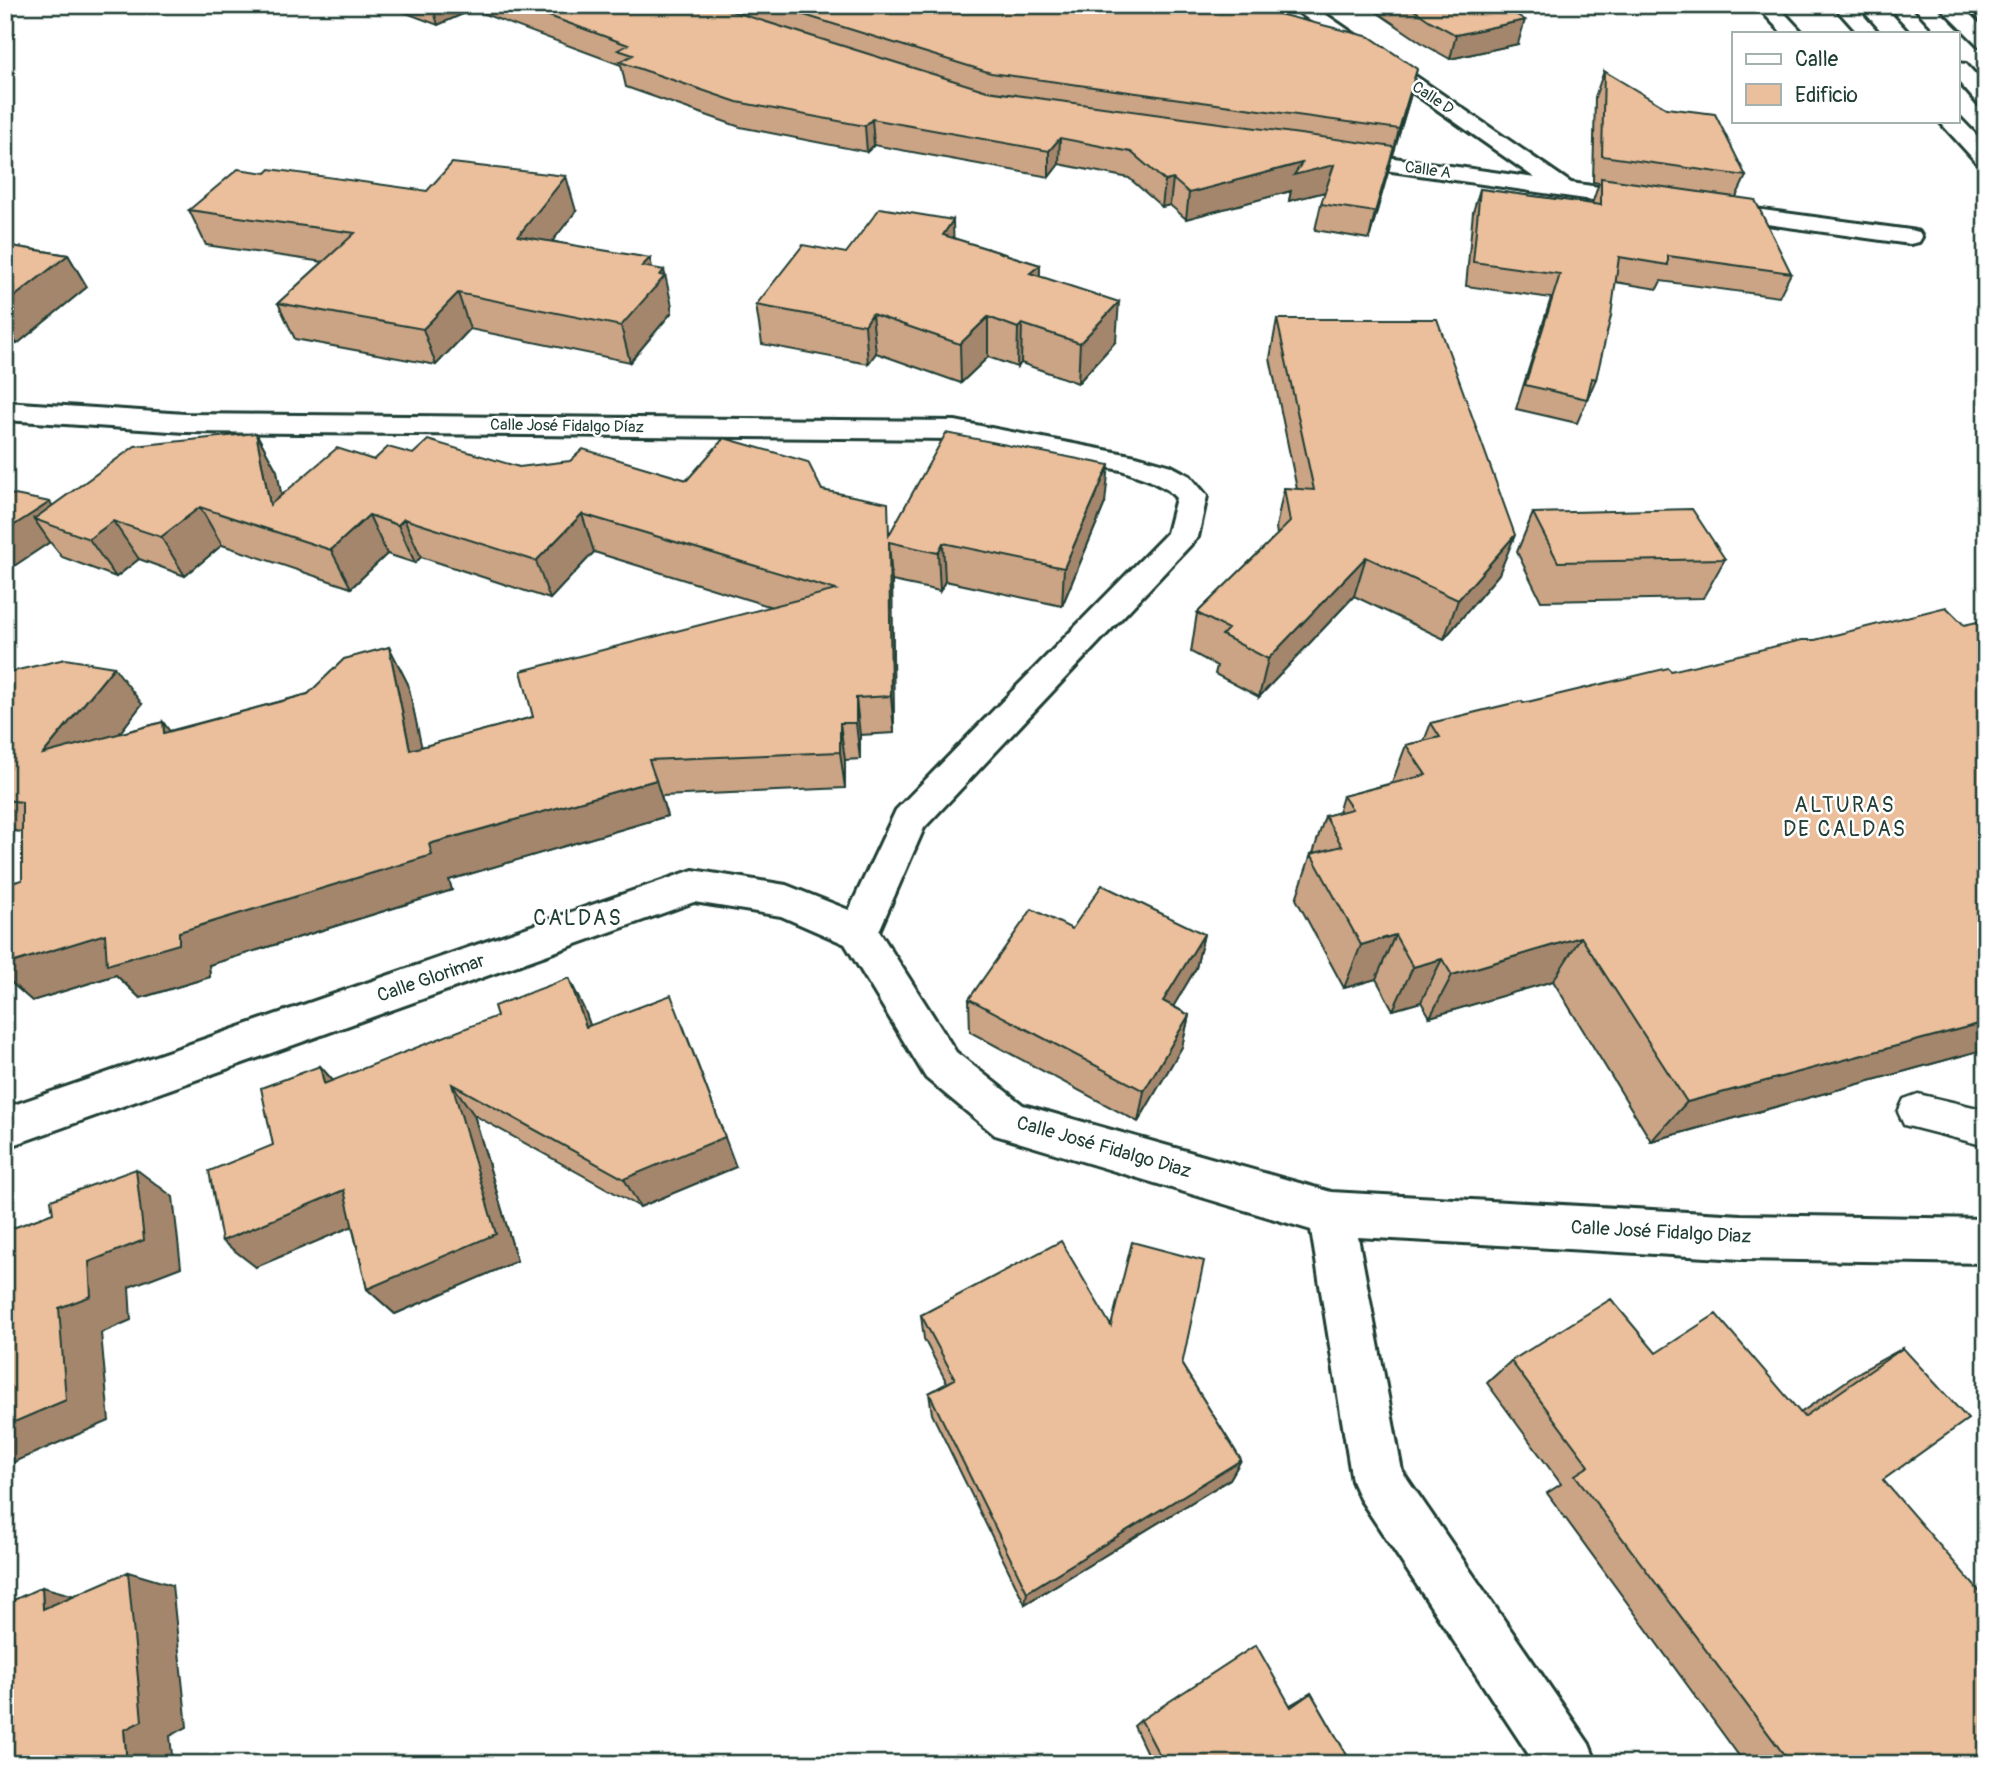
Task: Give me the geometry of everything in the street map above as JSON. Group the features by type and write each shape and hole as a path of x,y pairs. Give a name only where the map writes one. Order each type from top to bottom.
{"main road":[{"path":"1766,5 1792,32"},
{"path":"1843,5 1868,32"},
{"path":"1897,5 1923,32"},
{"path":"1948,5 1986,42"},
{"name":"Calle D","path":"1295,6 1569,190"},
{"path":"1960,71 1986,99"},
{"path":"1951,122 1986,159"},
{"name":"Calle A","path":"1319,155 1664,203"},
{"path":"1692,207 1910,237"},
{"name":"Calle José Fidalgo Díaz","path":"5,411 185,423 956,430 1126,462 1160,473 1179,483 1192,496 1182,537 962,762 909,820 859,932"},
{"name":"Calle Glorimar","path":"5,1128 693,886 786,901 859,932"},
{"name":"Calle José Fidalgo Diaz","path":"859,932 941,1065 1010,1121 1331,1214 1741,1237 1986,1241"},
{"path":"1331,1214 1378,1480 1569,1764"}],"lane":[{"path":"1918,1112 1986,1128"}],"building":[{"path":"519,5 712,5 987,91 1394,147 1375,212 1321,204 1334,165 1294,175 1302,163 1189,193 1173,179 1165,181 1131,152 1060,138 1049,151 872,119 865,126 737,102 620,62 633,55 618,50 628,45"},
{"path":"772,5 1243,5 1370,37 1417,69 1399,129 991,73"},
{"path":"1407,5 1501,5 1525,20 1456,35"},
{"path":"1604,71 1666,108 1715,114 1746,176 1602,156"},
{"path":"452,163 566,176 518,236 650,258 642,266 664,270 660,275 665,276 621,326 458,293 423,329 278,303 355,233 189,210 238,169 266,173 270,169 427,191"},
{"path":"1601,178 1755,200 1791,273 1668,256 1668,265 1619,257 1611,316 1596,379 1592,378 1587,399 1525,385 1560,274 1473,262 1480,189 1601,205"},
{"path":"880,208 953,220 943,235 1040,265 1030,273 1119,302 1080,343 1022,324 1018,328 988,317 960,344 872,314 865,325 756,305 803,245 846,253"},
{"path":"5,245 68,255 5,304"},
{"path":"1277,319 1437,319 1515,535 1458,600 1366,557 1268,659 1222,635 1228,629 1197,613 1290,522 1284,488 1314,490"},
{"path":"256,433 270,505 337,448 374,460 388,447 413,454 428,440 519,467 570,461 583,449 687,480 724,438 808,462 822,490 888,503 889,535 946,433 1109,465 1064,568 943,543 938,553 889,542 891,696 856,698 856,723 840,723 840,752 649,760 656,780 429,844 432,855 179,932 179,944 107,965 105,934 5,965 5,885 22,880 22,802 5,800 5,673 65,659 114,667 43,754 163,722 164,733 308,694 344,659 389,647 410,750 533,717 521,671 836,590 582,514 536,561 404,519 398,525 369,515 331,550 200,507 161,537 113,521 89,539 34,519 135,446"},
{"path":"5,493 50,502 5,531"},
{"path":"1692,509 1725,559 1558,562 1533,513"},
{"path":"1946,607 1964,625 1986,620 1986,1022 1687,1102 1581,937 1452,975 1442,959 1413,967 1395,935 1361,945 1311,854 1342,846 1325,816 1352,809 1343,796 1426,775 1406,745 1440,737 1431,723 1668,668 1671,671 1802,640 1815,640"},
{"path":"1102,885 1204,934 1163,1001 1189,1015 1144,1091 969,999 1032,909 1072,929"},
{"path":"569,978 586,1027 671,995 725,1137 624,1179 452,1084 496,1234 367,1289 344,1190 222,1241 209,1171 273,1145 261,1088 320,1066 324,1084 497,1016 494,1006"},
{"path":"136,1169 144,1240 89,1262 91,1296 59,1308 66,1400 5,1426 5,1231 53,1213 51,1200"},
{"path":"1061,1241 1111,1326 1132,1242 1204,1261 1182,1365 1241,1460 1027,1592 929,1393 955,1379 921,1315"},
{"path":"1611,1299 1656,1353 1716,1314 1804,1417 1903,1348 1968,1419 1883,1480 1986,1599 1986,1764 1844,1764 1840,1759 1834,1764 1791,1764 1575,1475 1589,1466 1511,1361"},
{"path":"128,1572 142,1721 124,1730 127,1764 5,1764 5,1604 42,1587 43,1609"},
{"path":"1256,1645 1291,1707 1311,1693 1352,1764 1164,1764 1141,1720"}],"district":[{"name":"ALTURAS DE CALDAS","path":"1845,817"},
{"name":"CALDAS","path":"578,918"}]}
